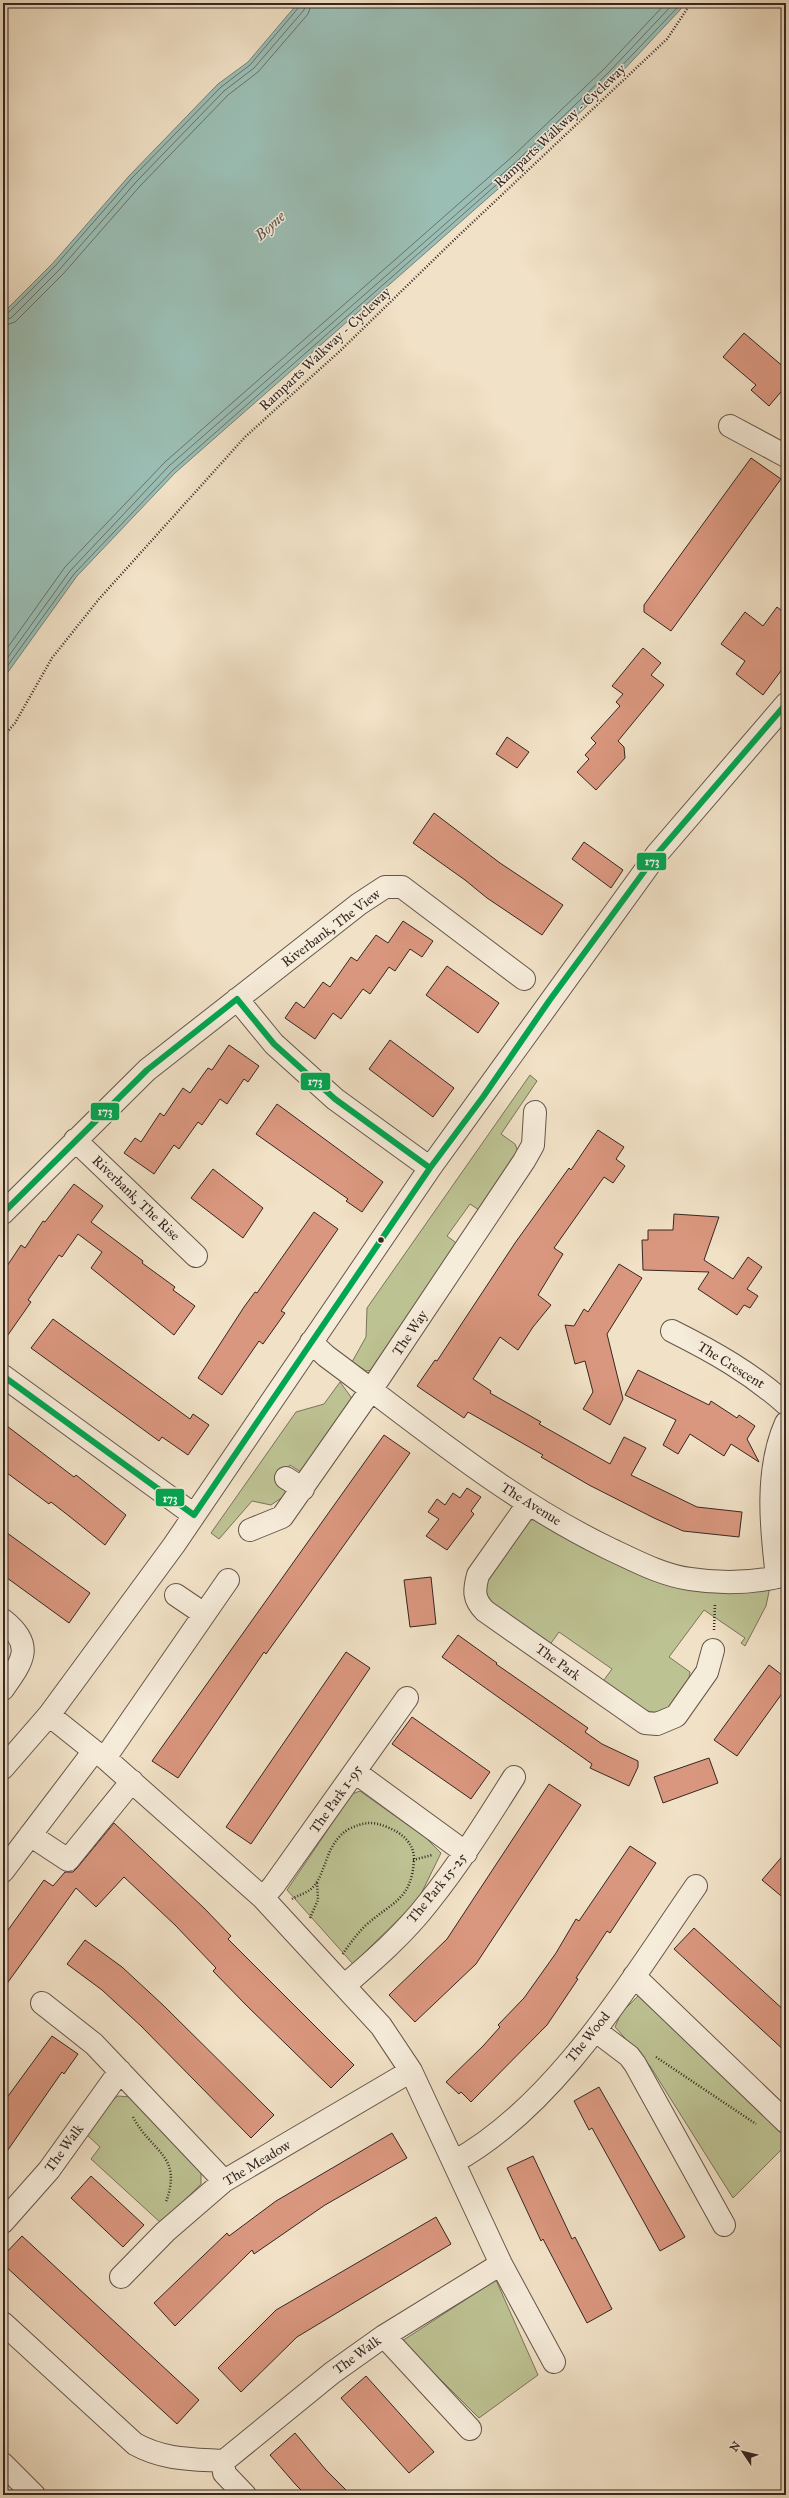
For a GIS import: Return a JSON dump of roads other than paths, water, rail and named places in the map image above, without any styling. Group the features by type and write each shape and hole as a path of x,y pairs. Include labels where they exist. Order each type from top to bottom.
{"street":[{"path":"730,426 786,456"},
{"path":"3,1768 49,1715 138,1595 430,1168 657,854 786,704"},
{"name":"Riverbank, The View","path":"3,1213 147,1070 359,904 385,887 402,887 524,979"},
{"path":"237,999 274,1044 335,1098 430,1168"},
{"name":"The Way","path":"250,1530 282,1518 294,1484 371,1390 524,1161 533,1145 535,1112"},
{"name":"Riverbank, The Rise","path":"75,1140 196,1256"},
{"name":"The Crescent","path":"672,1331 735,1364 758,1379 786,1404"},
{"name":"The Avenue","path":"311,1342 371,1390 480,1472 528,1504 599,1543 652,1568 689,1579 734,1583 782,1576"},
{"path":"3,1376 194,1515"},
{"path":"782,1576 772,1503 775,1465 786,1423"},
{"name":"The Park","path":"528,1504 478,1575 474,1588 475,1599 486,1611 645,1723 657,1724 676,1716 707,1672 713,1650"},
{"path":"3,1871 30,1835 99,1755 228,1580"},
{"path":"176,1595 204,1614"},
{"path":"3,1620 22,1640 25,1650 20,1664 3,1689"},
{"name":"The Park 1-95","path":"269,1904 355,1772 407,1698"},
{"path":"49,1715 132,1781 269,1904 381,2026 411,2071 500,2264 554,2362"},
{"path":"355,1772 466,1853"},
{"name":"The Park 15-25","path":"344,1986 386,1949 422,1910 466,1853 514,1777"},
{"path":"30,1835 68,1860 132,1781"},
{"name":"The Wood","path":"454,2162 476,2150 507,2126 596,2031 696,1886"},
{"path":"634,1976 786,2122"},
{"path":"42,2003 89,2039 224,2181"},
{"path":"596,2031 629,2056 635,2064 724,2225"},
{"name":"The Walk","path":"3,2222 49,2170 120,2071"},
{"name":"The Meadow","path":"121,2277 165,2232 224,2181 411,2071"},
{"name":"The Walk","path":"224,2461 332,2373 384,2336 500,2264"},
{"path":"3,2323 135,2444 152,2453 170,2457 224,2461 224,2473 245,2495"},
{"path":"384,2336 470,2429"},
{"path":"3,2464 34,2495"}],"water":[{"name":"Boyne","path":"298,3 683,3 680,10 616,78 523,167 175,473 77,576 3,679 3,313 53,263 129,176 218,84 248,62"}]}
